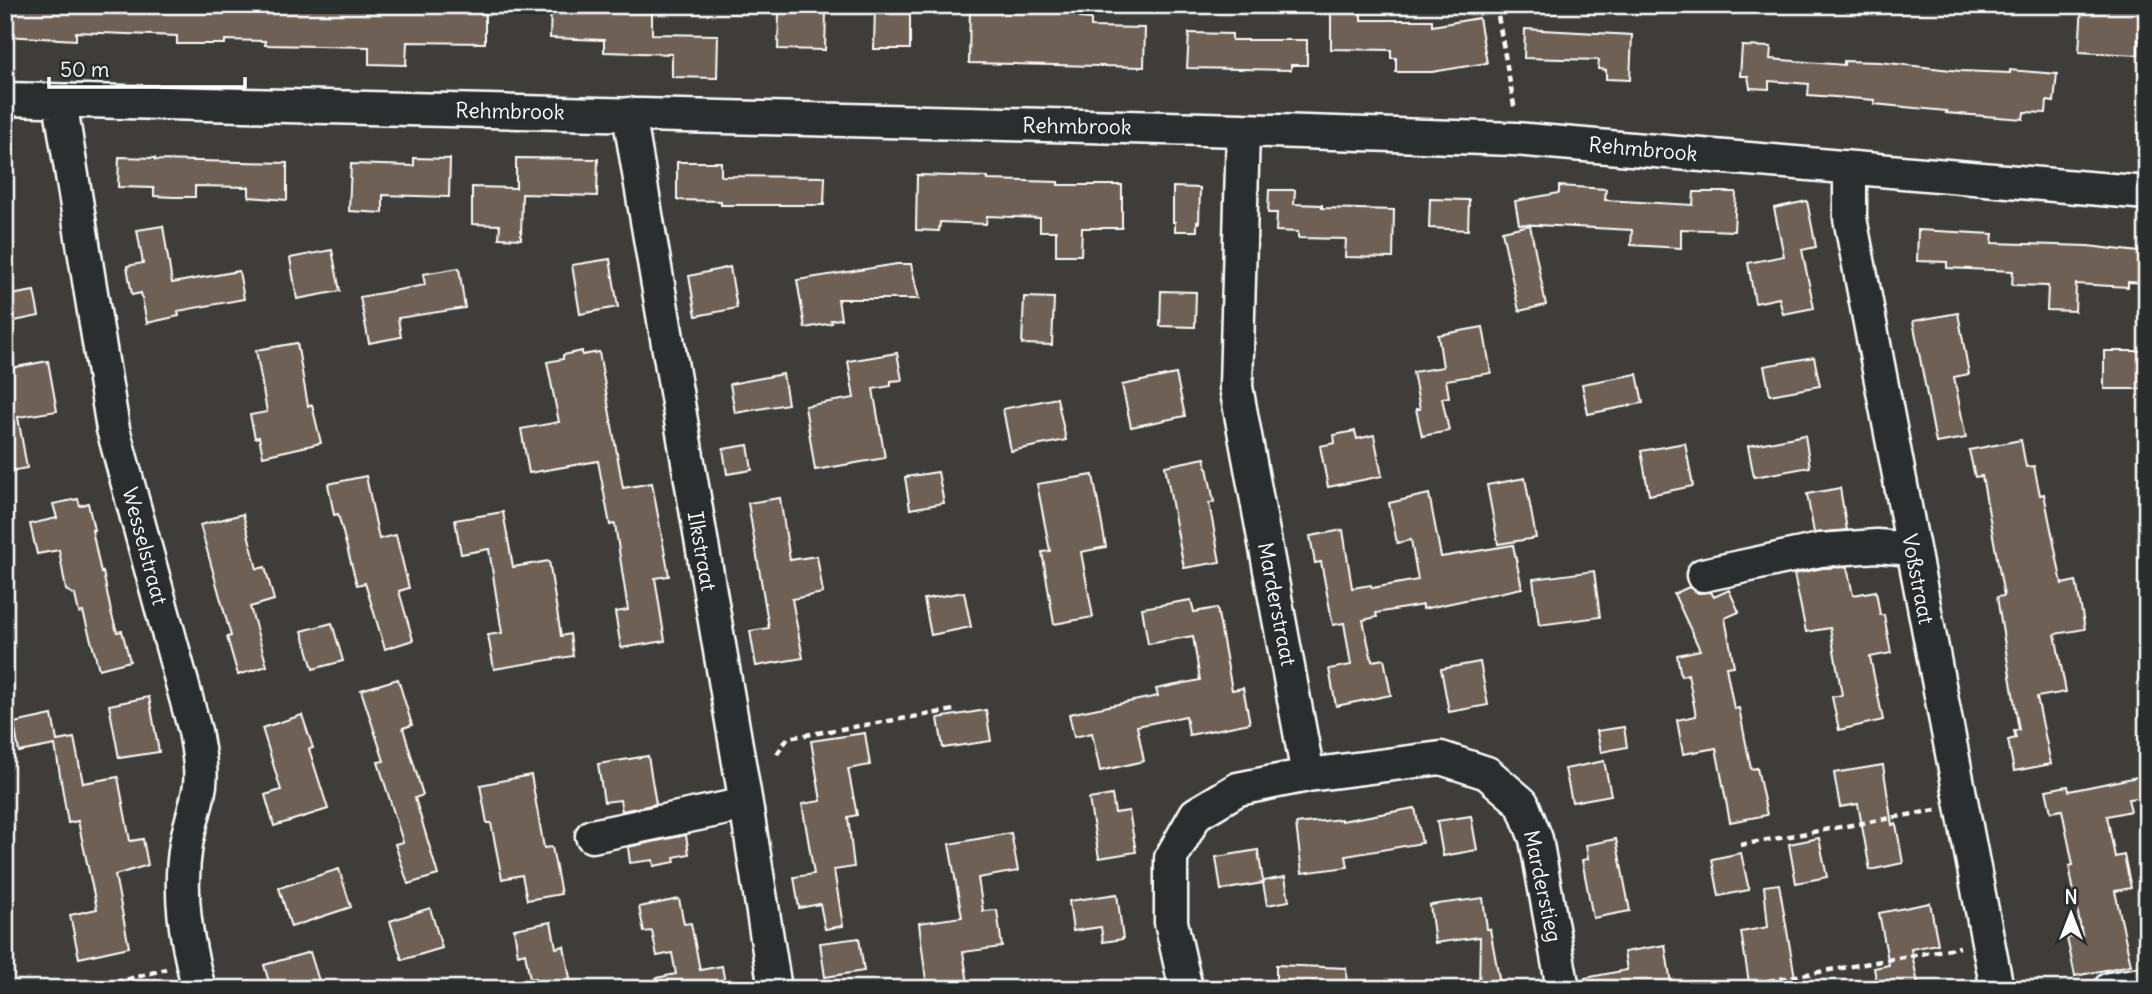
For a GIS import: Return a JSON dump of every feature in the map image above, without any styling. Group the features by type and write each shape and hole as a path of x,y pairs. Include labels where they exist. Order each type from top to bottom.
{"street":[{"name":"Rehmbrook","path":"5,99 1515,139 2147,193"},
{"name":"Wesselstraat","path":"60,102 113,429 199,754 200,785 186,844 182,884 185,932 196,975"},
{"name":"Ilkstraat","path":"629,114 775,989"},
{"name":"Marderstraat","path":"1244,130 1236,387 1308,775"},
{"name":"Voßstraat","path":"1850,168 1850,218 1997,989"},
{"path":"1703,575 1831,549 1877,546 1912,549"},
{"name":"Marderstieg","path":"1308,775 1441,758 1487,773 1522,803 1536,839 1563,989"},
{"path":"1186,989 1171,922 1171,858 1196,814 1238,789 1308,775"},
{"path":"592,836 746,804"},
{"path":"2110,989 2147,983"}],"path":[{"path":"1496,5 1516,113 1515,139"},
{"path":"777,754 788,738 954,710"},
{"path":"1740,845 1961,805"},
{"path":"1768,981 1966,945 1988,944"},
{"path":"92,989 196,975"}],"building":[{"path":"5,5 134,5 134,8 177,10 177,5 333,5 434,10 434,5 485,5 485,43 407,42 406,65 369,64 369,47 265,45 265,41 225,40 225,44 177,44 177,36 76,32 76,40 5,36"},
{"path":"551,5 652,5 652,34 718,35 717,78 672,77 672,54 604,52 604,40 550,38"},
{"path":"875,5 910,5 910,49 874,49"},
{"path":"970,5 1080,5 1080,18 1091,19 1091,27 1145,28 1144,67 969,63"},
{"path":"1331,5 1357,5 1361,20 1432,20 1432,26 1479,18 1487,63 1432,72 1396,72 1396,58 1391,58 1391,50 1331,49"},
{"path":"2082,5 2142,5 2141,20 2147,20 2147,41 2138,40 2138,55 2079,52"},
{"path":"779,12 826,13 825,50 778,49"},
{"path":"1525,29 1632,35 1630,80 1606,79 1606,70 1598,69 1599,60 1524,58"},
{"path":"1189,33 1232,34 1232,40 1307,40 1307,65 1291,65 1291,70 1187,68"},
{"path":"1742,46 1771,47 1770,59 1844,65 1844,61 1879,62 1960,71 2010,73 2010,70 2057,74 2054,102 2047,101 2046,113 2024,112 2023,119 1946,113 1947,111 1874,104 1875,100 1808,95 1809,84 1769,81 1769,89 1750,88 1748,76 1740,76"},
{"path":"119,157 287,163 287,200 249,197 249,187 195,186 195,197 174,197 154,196 154,188 118,187"},
{"path":"414,158 450,159 449,197 383,195 383,213 349,211 351,164 414,166"},
{"path":"516,158 598,159 597,196 522,194 521,239 499,238 500,225 472,224 472,187 516,188"},
{"path":"677,162 721,162 721,176 825,177 824,205 721,205 721,201 677,200"},
{"path":"917,175 988,177 988,180 1058,182 1058,185 1122,185 1122,228 1082,228 1081,255 1056,255 1056,231 1040,231 1040,218 987,216 986,224 940,222 939,231 916,230"},
{"path":"1559,186 1606,189 1605,200 1693,205 1694,192 1736,192 1734,231 1681,229 1681,248 1631,245 1632,230 1519,224 1515,201 1559,193"},
{"path":"1173,187 1200,188 1197,231 1175,231"},
{"path":"1269,190 1295,190 1294,204 1322,205 1322,208 1394,210 1393,258 1345,257 1346,239 1298,238 1298,232 1276,231 1277,213 1268,213"},
{"path":"1430,199 1469,200 1468,230 1429,228"},
{"path":"1807,201 1816,247 1802,250 1814,308 1783,314 1779,298 1755,303 1748,263 1784,256 1774,208"},
{"path":"1530,225 1546,305 1519,311 1502,231"},
{"path":"163,226 172,283 239,271 244,299 178,311 179,316 147,323 141,293 132,295 127,266 143,263 137,230"},
{"path":"1918,230 1993,234 1992,243 2088,246 2147,253 2147,283 2128,282 2128,287 2076,284 2075,311 2047,310 2048,286 2012,285 2013,271 1947,268 1947,262 1917,261"},
{"path":"332,250 340,291 297,299 290,258"},
{"path":"610,259 618,307 580,314 572,265"},
{"path":"911,264 919,299 838,299 841,319 805,328 797,280"},
{"path":"730,267 737,308 696,316 689,276"},
{"path":"459,268 465,308 398,318 401,337 369,343 360,297 425,285 423,274"},
{"path":"34,291 39,316 5,323 5,296"},
{"path":"1161,291 1196,292 1195,327 1160,326"},
{"path":"1024,297 1054,298 1052,345 1022,344"},
{"path":"1958,313 1969,374 1954,377 1966,438 1936,443 1913,321"},
{"path":"1483,327 1491,373 1446,380 1449,397 1442,398 1449,431 1422,436 1416,409 1420,409 1413,372 1443,367 1438,335"},
{"path":"297,343 308,406 312,405 321,443 263,456 259,437 255,438 250,415 267,412 256,350"},
{"path":"582,351 582,355 599,352 623,488 652,483 669,576 655,578 665,641 621,648 615,612 628,610 615,524 610,525 598,461 529,473 521,429 559,422 547,362"},
{"path":"2104,351 2143,351 2142,389 2104,389"},
{"path":"897,353 902,380 891,381 891,386 873,389 885,458 815,470 805,406 854,398 848,361"},
{"path":"1814,357 1820,386 1770,395 1764,366"},
{"path":"48,361 57,411 18,417 27,468 5,472 5,369"},
{"path":"783,374 788,404 735,413 730,384"},
{"path":"1176,374 1185,416 1131,427 1122,385"},
{"path":"1637,374 1643,403 1588,414 1582,384"},
{"path":"1057,398 1066,440 1011,451 1003,409"},
{"path":"1355,431 1357,439 1374,435 1382,476 1328,487 1320,446 1335,443 1334,435"},
{"path":"1805,435 1810,467 1754,477 1748,446"},
{"path":"2021,440 2026,467 2034,466 2040,495 2044,494 2062,584 2076,581 2085,629 2055,634 2066,692 2037,697 2051,764 2014,771 2008,740 2016,738 2014,731 2019,730 1997,597 2004,596 1982,476 1975,477 1969,450"},
{"path":"1685,443 1693,486 1649,495 1641,451"},
{"path":"748,445 752,470 727,474 723,449"},
{"path":"1205,458 1214,502 1209,503 1220,562 1184,568 1165,466"},
{"path":"938,472 944,503 910,509 905,477"},
{"path":"1093,475 1106,547 1081,552 1093,617 1054,624 1042,552 1050,551 1037,484"},
{"path":"366,476 379,539 396,535 409,588 399,591 413,640 385,649 365,583 357,585 338,514 334,515 328,484"},
{"path":"1525,478 1536,538 1498,544 1487,485"},
{"path":"1840,488 1847,530 1814,533 1807,494"},
{"path":"1429,494 1441,557 1513,545 1522,588 1423,609 1423,605 1376,613 1377,617 1363,620 1372,661 1384,659 1391,695 1336,706 1329,669 1351,665 1344,623 1333,625 1321,562 1315,563 1310,536 1343,530 1352,588 1371,585 1372,588 1418,580 1411,540 1397,543 1389,503"},
{"path":"780,498 790,560 817,556 823,593 792,599 803,658 756,666 750,631 769,628 748,503"},
{"path":"78,499 80,506 88,503 111,612 117,632 122,631 130,661 99,669 83,612 79,613 75,595 66,590 59,550 37,554 30,524 57,518 53,504"},
{"path":"503,512 513,567 549,561 561,636 570,634 573,656 494,669 488,635 502,633 489,549 461,554 455,520"},
{"path":"243,514 257,569 265,567 274,600 250,607 267,666 238,675 227,637 231,636 200,525"},
{"path":"1847,567 1853,595 1876,591 1880,615 1884,615 1891,653 1870,657 1883,720 1839,730 1832,697 1842,695 1830,628 1806,632 1794,574 1823,568"},
{"path":"1594,571 1600,617 1539,625 1533,579"},
{"path":"1689,587 1698,593 1711,592 1714,597 1729,590 1739,612 1725,618 1734,666 1726,667 1734,709 1739,708 1751,769 1757,768 1767,815 1730,822 1716,748 1683,754 1677,720 1696,716 1688,674 1681,676 1677,655 1700,650 1674,594"},
{"path":"964,592 971,627 931,635 924,599"},
{"path":"1191,600 1194,612 1217,608 1232,690 1243,688 1250,723 1189,735 1186,716 1137,726 1144,761 1100,771 1092,733 1074,737 1069,714 1158,696 1156,689 1200,680 1193,636 1148,644 1142,608"},
{"path":"332,623 343,661 313,669 302,631"},
{"path":"1480,662 1488,705 1449,712 1441,669"},
{"path":"398,679 412,725 403,728 423,795 415,798 438,875 408,884 395,844 403,842 378,762 384,761 361,690"},
{"path":"149,697 159,752 119,758 109,705"},
{"path":"986,710 991,741 943,748 938,718"},
{"path":"52,715 57,741 74,738 83,783 118,777 130,841 143,839 148,865 115,875 129,947 79,958 70,915 97,909 78,821 68,823 55,745 19,752 14,723"},
{"path":"302,715 313,748 309,749 328,809 274,826 265,795 281,790 262,728"},
{"path":"1624,727 1627,747 1601,752 1597,731"},
{"path":"865,733 870,765 848,769 857,815 848,817 854,867 834,870 843,926 825,929 820,904 799,908 794,877 814,874 802,804 821,801 811,741"},
{"path":"648,756 656,804 622,811 620,800 604,802 598,764"},
{"path":"1604,761 1611,795 1572,802 1565,769"},
{"path":"1883,765 1892,825 1896,824 1903,863 1870,870 1858,804 1840,807 1834,773"},
{"path":"531,775 544,848 552,847 561,894 527,900 522,875 502,879 480,785"},
{"path":"2147,775 2147,797 2128,799 2131,811 2107,816 2115,857 2124,855 2131,888 2115,891 2131,965 2075,976 2067,938 2082,935 2069,866 2073,865 2062,810 2051,812 2046,790 2068,786 2069,791"},
{"path":"1112,795 1115,813 1129,811 1136,852 1099,858 1089,799"},
{"path":"1415,808 1422,843 1346,856 1348,867 1302,873 1296,824 1341,821"},
{"path":"1471,816 1477,850 1443,856 1437,821"},
{"path":"1011,833 1018,871 978,878 983,911 997,910 1002,947 963,952 969,989 927,989 919,923 962,917 949,844"},
{"path":"686,835 689,854 674,857 675,862 654,866 653,860 630,863 628,847"},
{"path":"1819,838 1827,877 1796,883 1789,844"},
{"path":"1616,839 1630,911 1593,918 1582,860 1588,859 1586,845"},
{"path":"1258,850 1263,881 1285,877 1289,901 1267,905 1263,883 1221,890 1216,857"},
{"path":"1741,853 1749,890 1719,896 1712,859"},
{"path":"339,869 351,907 291,927 279,888"},
{"path":"1779,884 1797,989 1750,989 1741,932 1768,927 1764,886"},
{"path":"1117,894 1123,939 1103,942 1101,927 1073,931 1069,901"},
{"path":"1483,898 1501,989 1479,989 1480,937 1435,943 1430,905"},
{"path":"679,899 684,924 691,923 700,970 722,966 726,989 657,989 656,978 676,974 672,953 657,956 652,931 644,932 639,907"},
{"path":"1930,903 1938,944 1911,949 1919,989 1878,989 1874,968 1889,965 1879,913"},
{"path":"430,908 442,948 402,960 390,921"},
{"path":"551,922 556,948 564,946 572,989 536,989 535,978 530,979 525,953 518,955 514,929"},
{"path":"859,938 864,971 825,977 820,943"},
{"path":"1665,945 1671,983 1640,989 1586,989 1585,978 1627,970 1624,952"},
{"path":"310,952 319,981 292,989 271,989 264,965"},
{"path":"1276,965 1346,968 1347,989 1276,989"}]}
